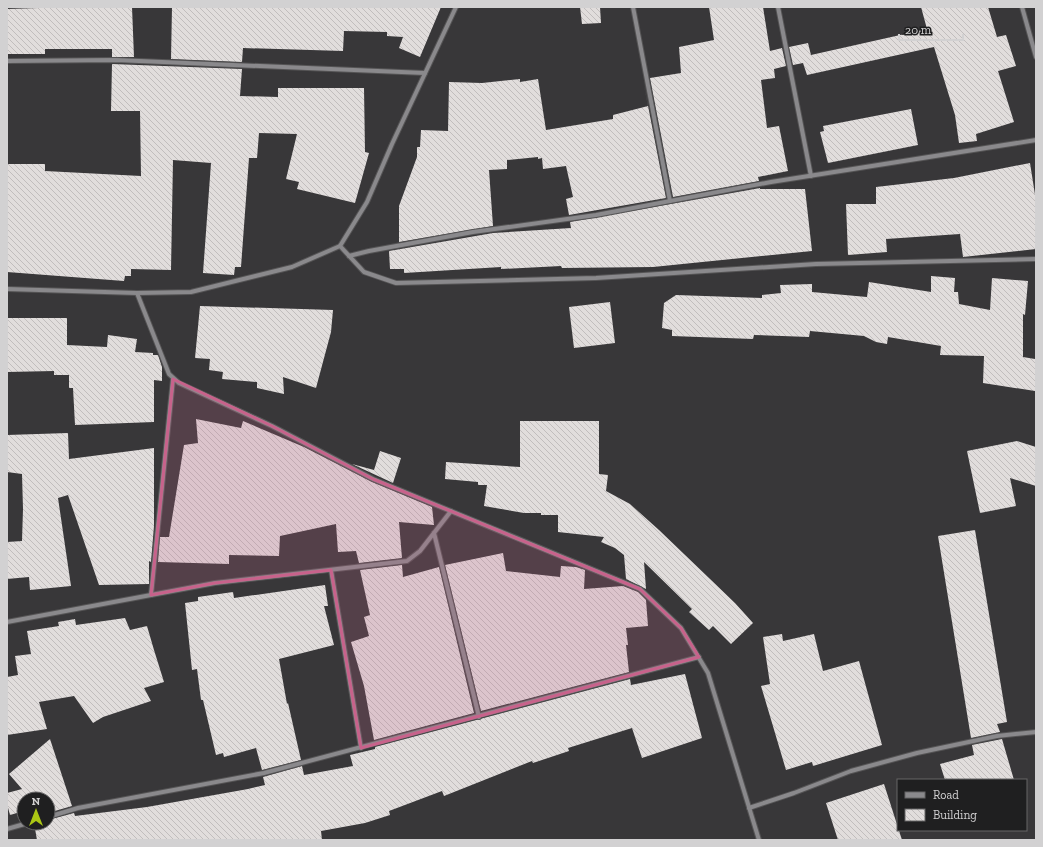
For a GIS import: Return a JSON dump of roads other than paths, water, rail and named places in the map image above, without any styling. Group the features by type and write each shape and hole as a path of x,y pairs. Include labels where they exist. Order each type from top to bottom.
{"street":[{"path":"7,290 138,293 191,292 292,267 340,246 367,202 456,7"},
{"path":"633,7 670,201"},
{"path":"778,7 811,176"},
{"path":"1022,7 1036,56"},
{"path":"7,61 116,60 425,73"},
{"path":"350,256 369,251 466,233 596,215 811,176 1036,140"},
{"path":"340,246 364,272 396,283 596,278 816,264 1036,259"},
{"path":"138,293 169,374 173,379 272,426 373,479 640,589 681,628 708,673 758,840"},
{"path":"151,595 173,379"},
{"path":"7,622 215,583 407,561 420,551 451,511"},
{"path":"434,533 479,717"},
{"path":"332,570 361,748"},
{"path":"56,815 78,808 264,773 479,717 699,657"},
{"path":"749,808 794,793 851,771 910,755 997,736 1036,732"}]}
